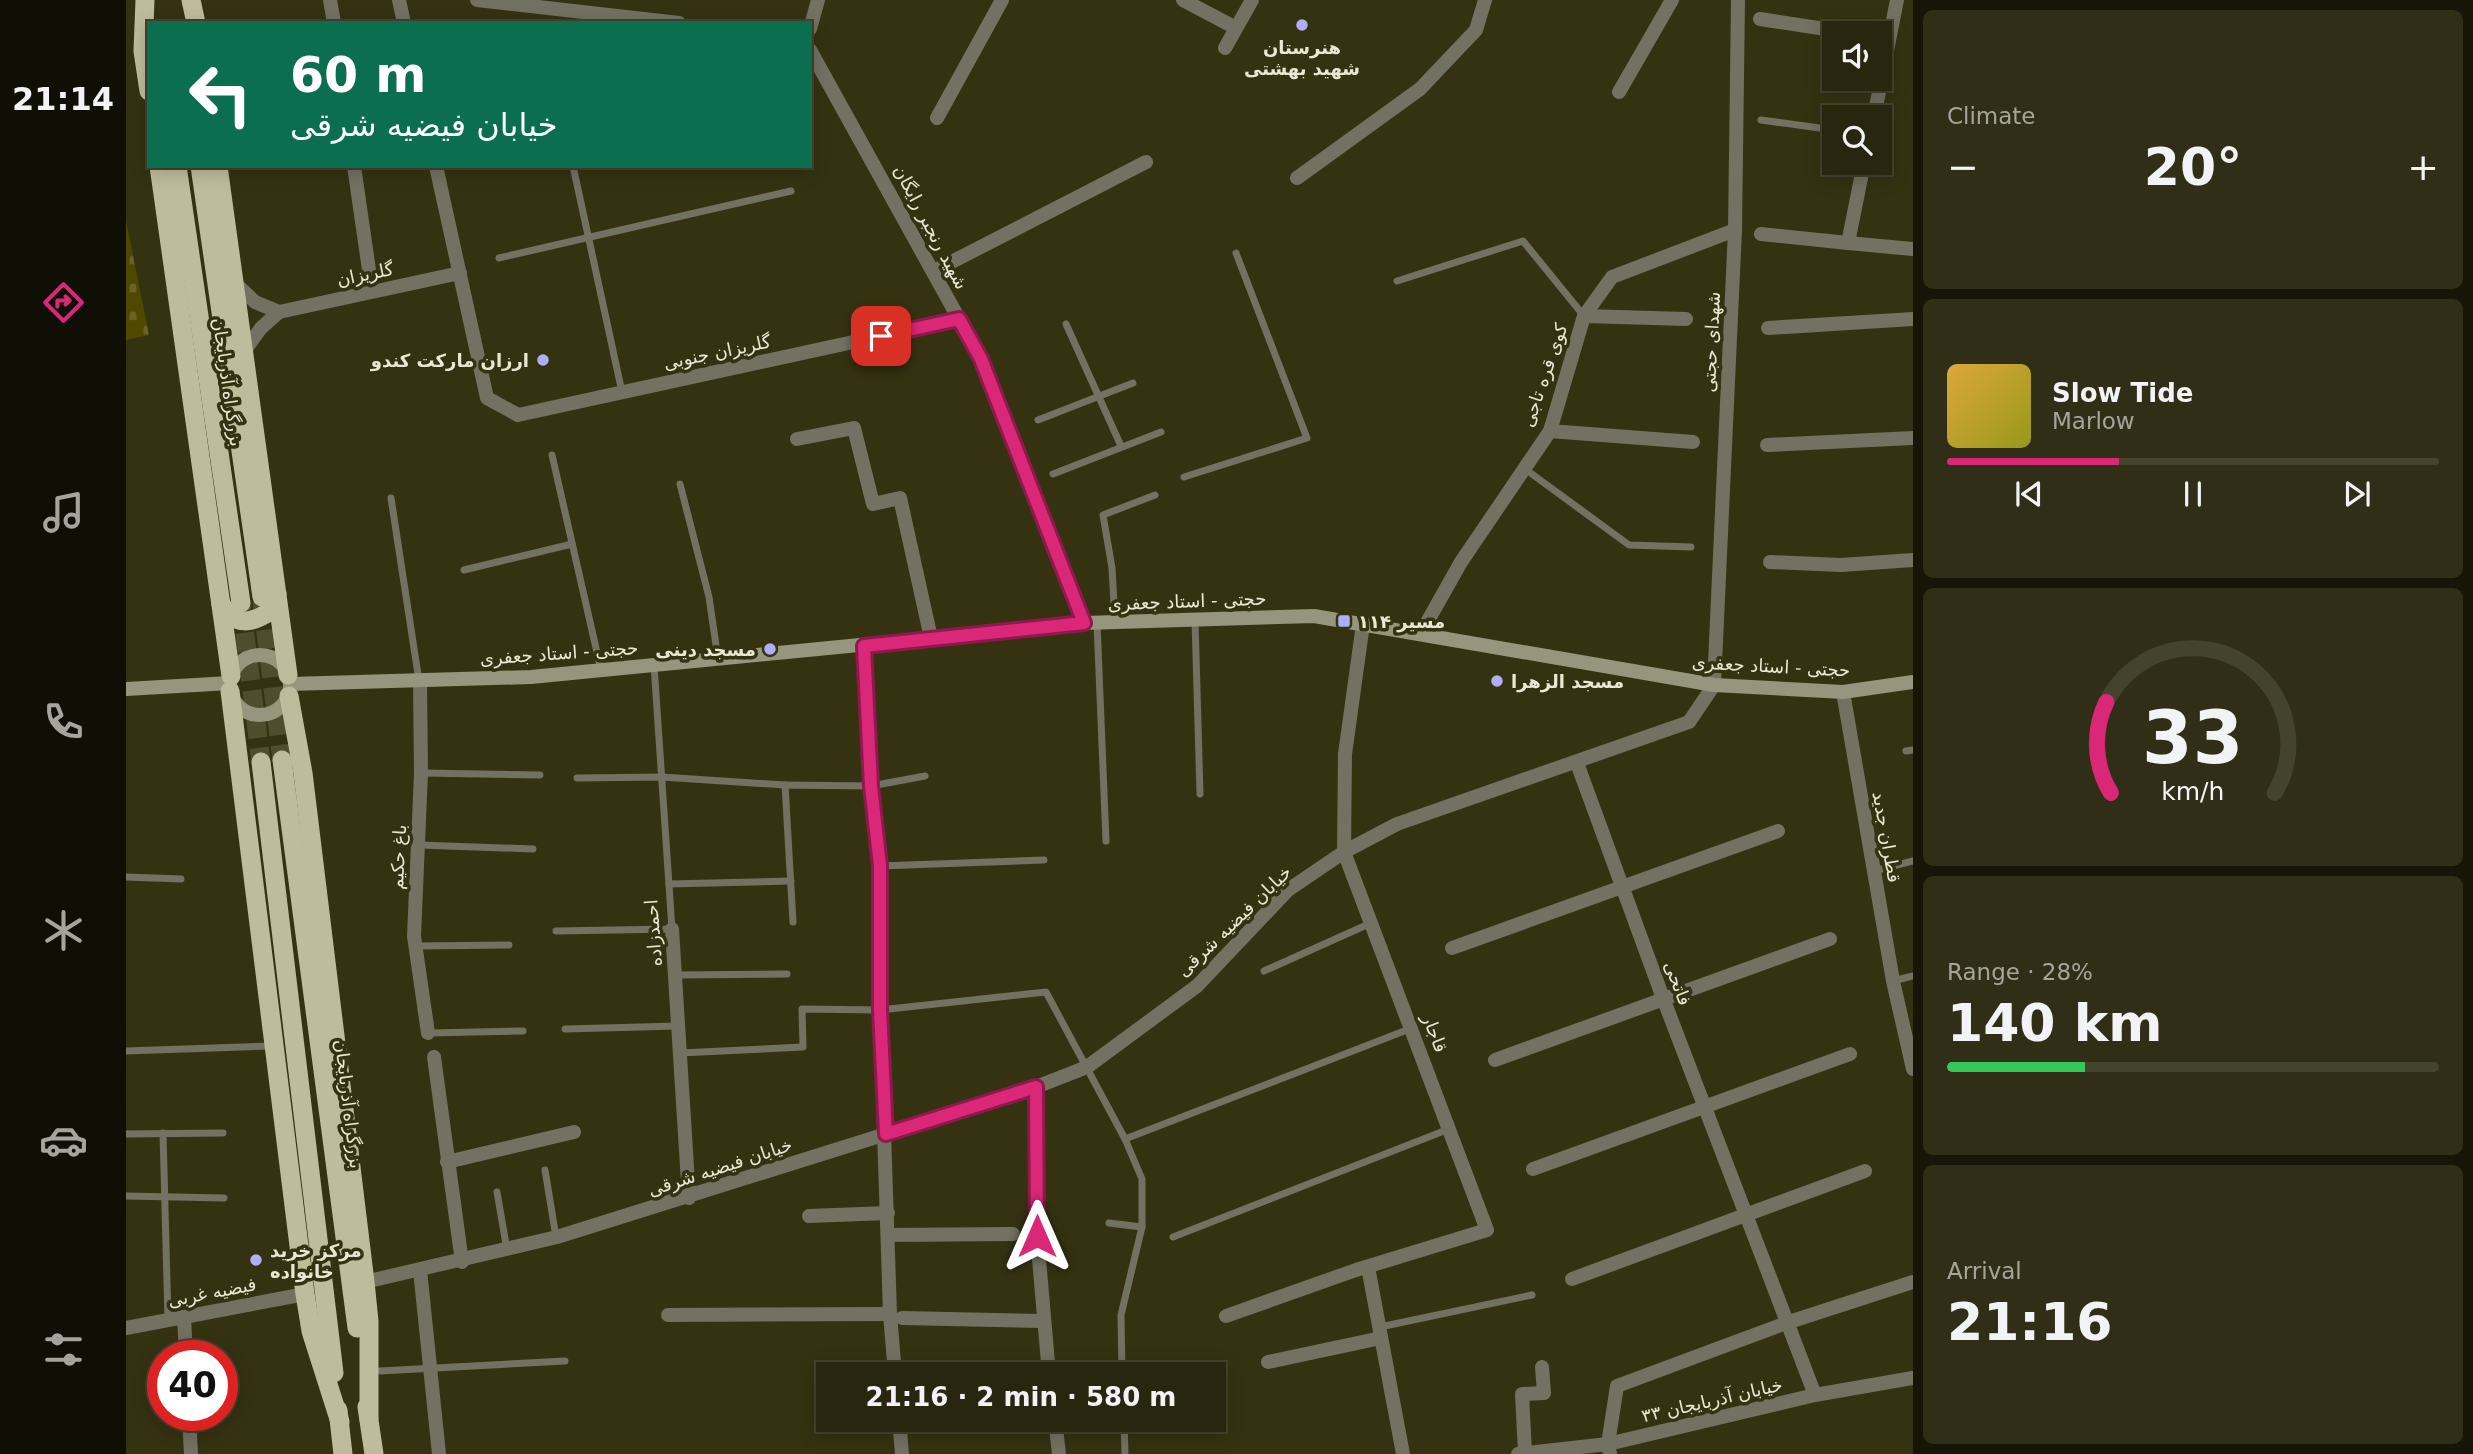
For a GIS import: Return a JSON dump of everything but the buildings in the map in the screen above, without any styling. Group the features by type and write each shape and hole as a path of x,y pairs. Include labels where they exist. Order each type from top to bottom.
{"highway":[{"path":"145,0 143,51 147,78"},
{"path":"153,0 156,21"},
{"path":"184,0 185,21"},
{"path":"191,0 196,21"},
{"path":"159,168 231,604 230,684 240,779 305,1294 311,1331 340,1422"},
{"name":"بزرگراه آذربایجان","path":"177,168 231,604"},
{"name":"بزرگراه آذربایجان","path":"200,168 270,595"},
{"path":"218,168 245,349 272,610 257,621 238,622 228,616 231,604"},
{"path":"270,595 289,685 303,773 365,1282 369,1321 369,1419"},
{"path":"240,779 249,762 263,754 280,752 294,760 303,773"},
{"name":"بزرگراه آذربایجان","path":"282,760 374,1454"},
{"path":"261,762 343,1454"}],"main road":[{"name":"حجتی - استاد جعفری","path":"289,685 531,677 1090,623 1314,616 1714,685 1843,692 1913,682"},
{"path":"259,655 277,660 289,685 270,714 257,715 245,711 235,703 230,684 242,661 259,655"},
{"path":"126,689 230,684"}],"street":[{"path":"330,0 334,21"},
{"path":"399,0 404,21"},
{"path":"478,0 662,21"},
{"path":"812,22 818,0"},
{"path":"937,118 1002,0"},
{"path":"1183,0 1236,29"},
{"path":"1225,48 1252,0"},
{"path":"1297,178 1420,89 1476,30 1485,0"},
{"path":"1619,92 1672,0"},
{"name":"شهدای حجتی","path":"1714,685 1735,230 1738,0"},
{"path":"1890,21 1897,0"},
{"path":"1760,19 1822,29"},
{"name":"شهید رنجبر رایگان","path":"812,54 981,359 1090,623"},
{"path":"934,271 1146,162"},
{"path":"354,168 369,270"},
{"path":"436,168 460,273"},
{"path":"1848,243 1862,175"},
{"name":"کوی قره تاجی","path":"1421,633 1461,562 1550,431 1584,316 1612,277 1735,230"},
{"path":"1761,234 1913,249"},
{"name":"گلریزان","path":"279,312 460,273"},
{"name":"گلریزان جنوبی","path":"460,273 487,398 518,415 959,319"},
{"path":"235,283 255,302 279,312 261,328 245,349"},
{"path":"1584,316 1686,319"},
{"path":"1768,328 1913,319"},
{"path":"797,439 854,428 873,503 900,498 932,638"},
{"path":"1550,431 1693,442"},
{"path":"1766,445 1913,438"},
{"path":"1770,562 1841,565 1913,559"},
{"path":"1344,852 1345,754 1363,624"},
{"path":"864,646 871,786 880,866 880,1010 888,1234 896,1316 895,1362"},
{"name":"باغ حکیم","path":"419,681 421,773 415,946 428,1033"},
{"name":"خیابان فیضیه شرقی","path":"365,1282 462,1262 689,1198 1036,1087 1087,1067 1197,986 1288,890 1344,852 1397,824 1689,722 1714,685"},
{"name":"قطران جدید","path":"1843,692 1893,981 1913,1069"},
{"name":"فاتحی","path":"1577,762 1663,998 1815,1395"},
{"path":"1452,948 1779,831"},
{"name":"قاجار","path":"1344,852 1487,1230 1368,1267"},
{"name":"احمدزاده","path":"672,929 689,1198"},
{"path":"1495,1060 1830,939"},
{"path":"1533,1168 1850,1054"},
{"path":"434,1057 462,1262"},
{"path":"1036,1087 1037,1236 1048,1362"},
{"path":"447,1162 574,1132"},
{"path":"1572,1279 1865,1171"},
{"path":"809,1216 888,1213"},
{"path":"888,1234 1013,1234"},
{"path":"1226,1316 1368,1267 1403,1454"},
{"path":"420,1270 439,1454"},
{"path":"1609,1449 1617,1386 1789,1322 1913,1282"},
{"name":"فیضیه غربی","path":"126,1328 305,1294"},
{"path":"668,1315 896,1316 1043,1321"},
{"path":"184,1317 185,1340"},
{"path":"1268,1362 1381,1333"},
{"path":"1525,1453 1522,1394 1545,1393 1542,1367"},
{"name":"خیابان آذربایجان ۳۳","path":"1518,1454 1609,1449 1815,1395 1913,1378"},
{"path":"190,1431 191,1454"},
{"path":"900,1432 901,1454"},
{"path":"1056,1432 1059,1454"}],"lane":[{"path":"1761,120 1822,128"},
{"path":"573,168 622,392"},
{"path":"499,258 791,191"},
{"path":"1397,281 1523,241 1584,316"},
{"path":"1184,477 1307,438 1236,253"},
{"path":"1066,324 1121,446"},
{"path":"1038,420 1133,383"},
{"path":"1053,474 1160,432"},
{"path":"552,455 601,670"},
{"path":"1524,469 1629,545 1690,547"},
{"path":"680,484 709,597 718,659"},
{"path":"1115,622 1112,568 1104,515 1155,495"},
{"path":"391,498 419,681"},
{"path":"464,570 572,544"},
{"path":"1195,620 1200,794"},
{"path":"1090,623 1106,841"},
{"name":"احمدزاده","path":"654,665 672,929"},
{"path":"421,773 540,775"},
{"path":"577,778 662,777 785,785 871,786 925,776"},
{"path":"785,785 793,922"},
{"path":"418,845 533,849"},
{"path":"880,866 1044,860"},
{"path":"1873,871 1913,861"},
{"path":"126,877 181,879"},
{"path":"668,884 790,881"},
{"path":"1264,971 1371,923"},
{"path":"556,931 672,929"},
{"path":"415,946 509,945"},
{"path":"675,975 787,974"},
{"path":"1893,981 1913,976"},
{"path":"680,1053 803,1047 802,1009 880,1010 1046,992 1125,1139 1142,1179 1142,1227 1121,1315 1122,1362"},
{"path":"565,1029 678,1026"},
{"path":"1125,1139 1412,1028"},
{"path":"428,1033 523,1031"},
{"path":"126,1051 275,1046"},
{"path":"1173,1237 1451,1129"},
{"path":"163,1133 168,1320"},
{"path":"126,1134 223,1133"},
{"path":"545,1170 556,1237"},
{"path":"497,1192 507,1250"},
{"path":"126,1196 224,1198"},
{"path":"1110,1223 1142,1227"},
{"path":"1381,1333 1532,1295"},
{"path":"380,1371 431,1366 565,1361"},
{"path":"1124,1432 1125,1454"}],"green space":[{"path":"126,221 149,335 126,340"}],"tunnel":[{"path":"262,601 282,760"},
{"path":"241,604 261,762"}],"place":[{"name":"هنرستان شهید بهشتی","path":"1302,25"},
{"name":"ارزان مارکت کندو","path":"543,360"},
{"name":"مسیر ۱۱۴","path":"1344,621"},
{"name":"مسجد دینی","path":"770,649"},
{"name":"مسجد الزهرا","path":"1497,681"},
{"name":"مرکز خرید خانواده","path":"256,1260"}],"route":[{"path":"881,336 959,319 981,359 1084,623 864,646 871,786 880,866 880,1010 886,1134 1036,1087 1037,1236"}]}
